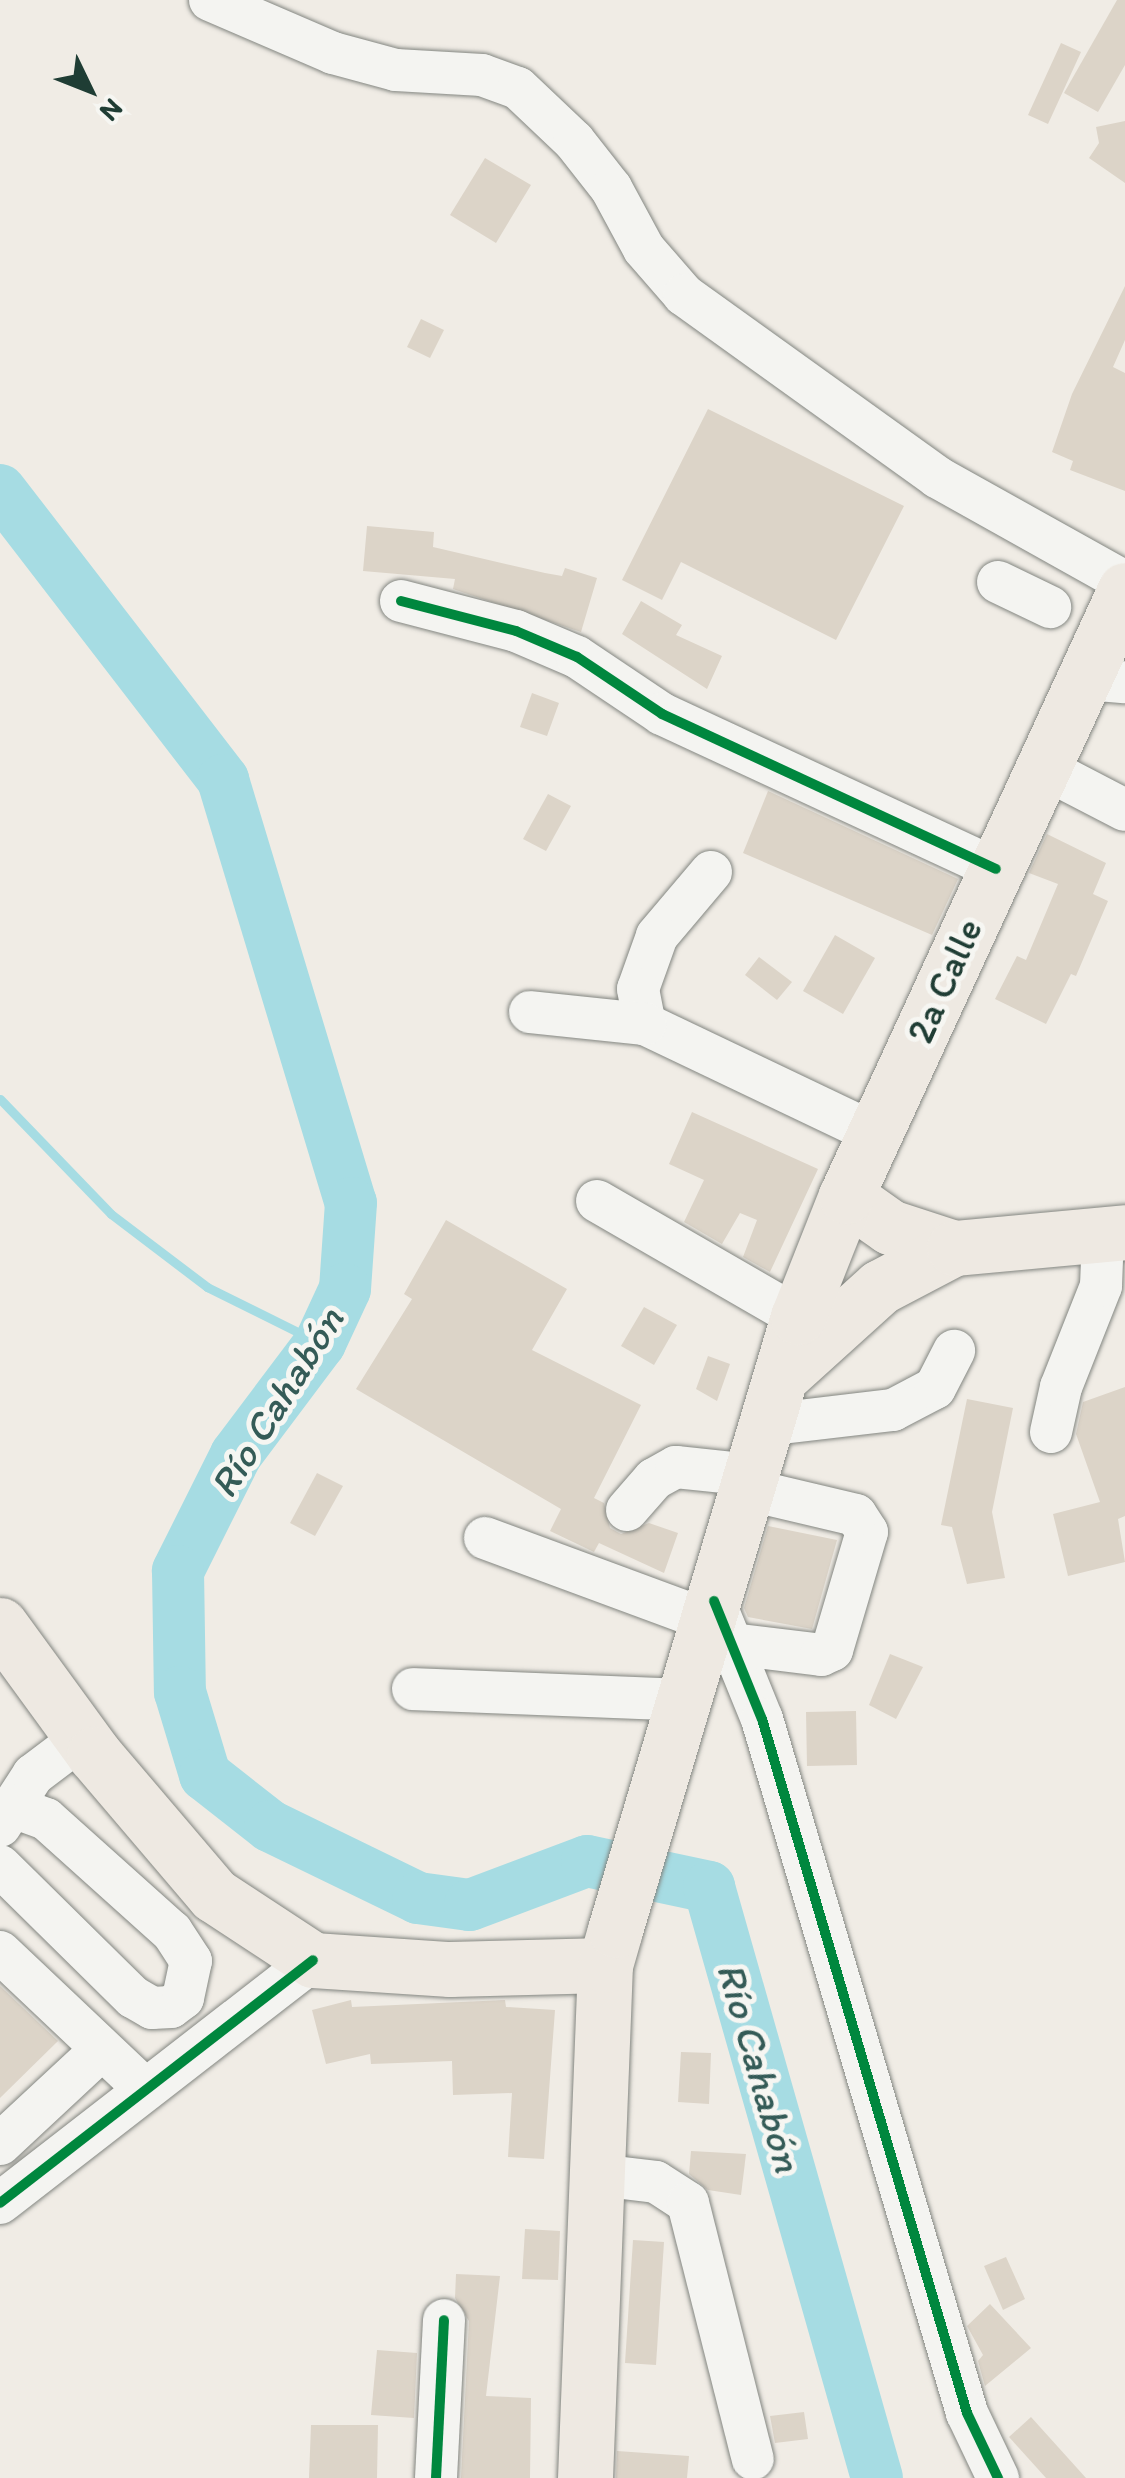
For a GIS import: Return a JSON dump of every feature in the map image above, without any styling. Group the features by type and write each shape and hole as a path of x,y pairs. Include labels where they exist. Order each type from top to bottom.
{"main road":[{"name":"2a Calle","path":"585,2478 610,1947 682,1700 718,1621 760,1442 798,1317 846,1196 1042,767 1107,670 1125,586"},
{"path":"846,1196 890,1227 954,1248"},
{"path":"760,1442 880,1286 954,1248 1114,1233"},
{"path":"0,1626 82,1738 214,1895 313,1960 450,1969 610,1947"}],"street":[{"path":"210,0 333,53 396,70 482,75 518,88 586,156 644,249 684,295 937,477 1125,586"},
{"path":"998,582 1050,607"},
{"path":"401,601 516,631 577,657 662,714 996,869"},
{"path":"1042,767 1125,810"},
{"path":"645,1024 638,988 658,936 711,872"},
{"path":"530,1012 645,1024 876,1134"},
{"path":"596,1201 798,1317"},
{"path":"1052,1432 1060,1387 1101,1286 1114,1233"},
{"path":"627,1510 654,1479 676,1466 893,1410 936,1388 954,1351"},
{"path":"485,1538 718,1621 832,1650 867,1532 856,1515 760,1442"},
{"path":"718,1621 762,1719 967,2413 998,2478"},
{"path":"414,1689 682,1700"},
{"path":"0,1866 132,1997 152,2008 172,2007 184,1998 191,1961 172,1932 46,1819 8,1817 33,1776 82,1738"},
{"path":"0,1952 145,2090"},
{"path":"0,2203 313,1960"},
{"path":"0,2144 100,2051"},
{"path":"598,2175 656,2182 688,2202 753,2459"},
{"path":"436,2478 444,2320"}],"building":[{"path":"1117,0 1125,0 1125,65 1098,112 1064,93"},
{"path":"1061,43 1081,52 1048,124 1028,115"},
{"path":"1125,121 1125,183 1089,158 1099,143 1096,127"},
{"path":"485,158 531,185 496,243 450,215"},
{"path":"1125,286 1125,340 1113,367 1125,373 1125,491 1070,470 1073,461 1052,452 1072,394"},
{"path":"421,319 444,330 430,358 407,347"},
{"path":"708,409 904,506 836,640 681,562 662,600 622,580"},
{"path":"367,526 434,532 433,547 545,573 562,576 565,568 597,578 581,632 453,589 455,579 363,571"},
{"path":"641,601 682,625 676,635 722,656 707,689 622,634"},
{"path":"532,693 559,703 547,736 520,727"},
{"path":"768,791 958,879 932,935 743,853"},
{"path":"548,794 571,806 546,851 523,839"},
{"path":"1047,834 1106,863 1093,894 1108,901 1076,976 1071,974 1046,1024 995,999 1017,956 1026,960 1058,884 1029,873"},
{"path":"835,935 875,958 843,1014 803,991"},
{"path":"759,957 792,982 777,1000 745,975"},
{"path":"692,1112 818,1169 770,1272 743,1257 757,1220 740,1213 722,1244 684,1222 704,1180 669,1164"},
{"path":"446,1220 567,1289 532,1350 641,1405 594,1498 604,1503 610,1528 621,1534 649,1523 678,1533 664,1573 599,1543 594,1552 550,1531 561,1509 356,1389 412,1299 404,1294"},
{"path":"644,1307 677,1325 654,1365 621,1346"},
{"path":"708,1356 730,1364 717,1401 696,1389"},
{"path":"1125,1387 1125,1516 1118,1519 1125,1562 1068,1576 1053,1514 1100,1502 1076,1434 1083,1402"},
{"path":"967,1399 1013,1408 992,1512 1005,1578 967,1584 952,1527 941,1525"},
{"path":"317,1473 343,1486 315,1536 290,1523"},
{"path":"768,1526 837,1540 812,1629 748,1617 744,1608"},
{"path":"890,1654 923,1667 896,1719 869,1705"},
{"path":"856,1711 857,1765 807,1766 806,1712"},
{"path":"0,1986 58,2041 0,2098"},
{"path":"351,2000 352,2007 505,2000 506,2007 555,2010 544,2159 508,2157 512,2093 453,2095 452,2061 371,2064 370,2054 326,2064 312,2010"},
{"path":"681,2052 711,2053 709,2104 678,2102"},
{"path":"691,2151 746,2154 741,2195 708,2190 689,2174"},
{"path":"525,2229 560,2231 558,2280 522,2279"},
{"path":"633,2240 664,2242 656,2365 625,2363"},
{"path":"1006,2257 1025,2299 1003,2310 984,2266"},
{"path":"456,2274 500,2276 486,2396 531,2398 530,2478 461,2478 469,2321 455,2298"},
{"path":"990,2304 1031,2348 985,2386 978,2361 983,2355 967,2326"},
{"path":"377,2350 417,2353 414,2418 371,2415"},
{"path":"804,2412 808,2439 775,2443 770,2416"},
{"path":"1031,2417 1086,2478 1046,2478 1009,2437"},
{"path":"311,2425 378,2425 377,2478 309,2478"},
{"path":"617,2451 689,2456 687,2478 616,2478"}],"waterway":[{"name":"Río Cahabón","path":"0,490 223,780 351,1203 345,1289 320,1343 236,1455 178,1571 180,1692 205,1775 270,1826 418,1898 470,1905 587,1861 709,1887 877,2478"},
{"path":"0,1099 111,1214 207,1287 320,1343"}],"cycle path":[{"path":"401,601 516,631 577,657 662,714 996,869"},
{"path":"714,1601 762,1719 967,2413 998,2478"},
{"path":"0,2203 313,1960"},
{"path":"436,2478 444,2320"}]}
